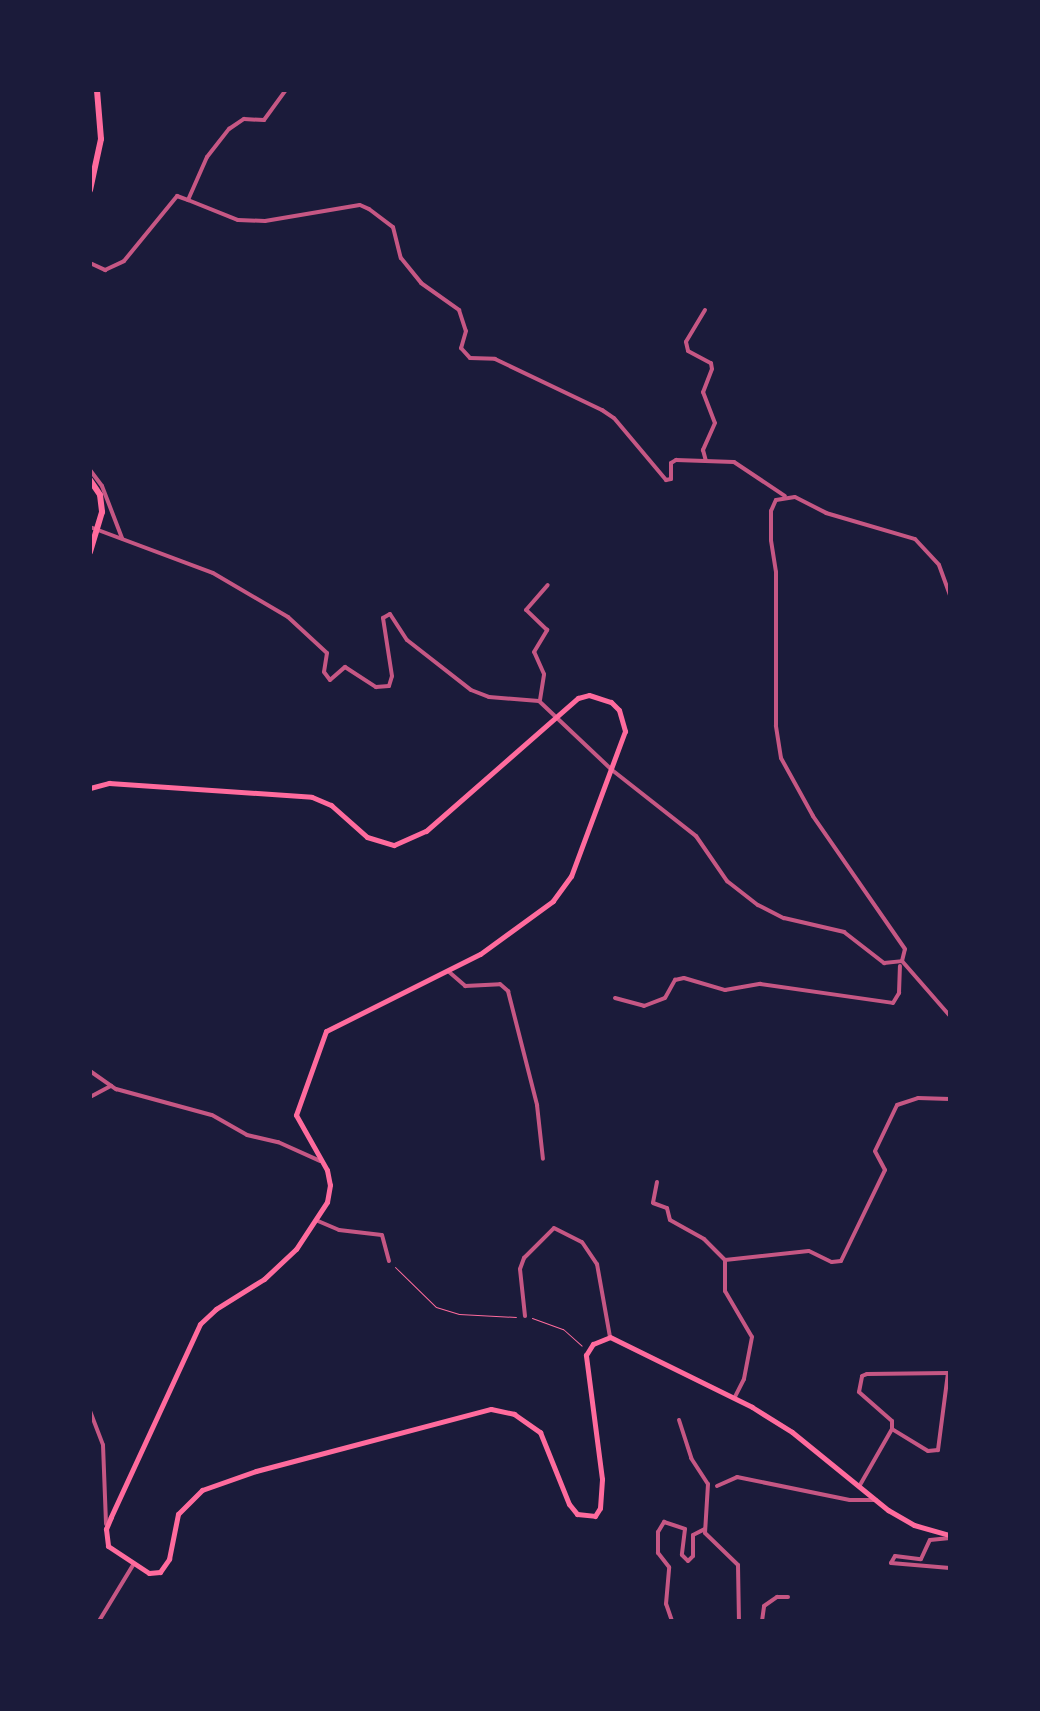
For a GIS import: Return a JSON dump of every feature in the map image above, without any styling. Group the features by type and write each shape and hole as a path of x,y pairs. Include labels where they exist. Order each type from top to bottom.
{"highway":[{"path":"90,190 101,140 97,90"},
{"path":"90,171 96,162"},
{"path":"90,480 100,495 102,512 90,552"}],"main road":[{"path":"90,788 109,783 312,797 331,806 367,837 394,845 426,831 578,698 600,697 619,710 626,731 564,890 492,948 326,1031 296,1115 330,1185 318,1220 264,1280 216,1308 200,1324 106,1529 108,1546 133,1565 149,1573 160,1572 169,1559 178,1514 202,1490 477,1410 514,1414 540,1432 569,1504 577,1514 595,1516 600,1508 602,1479 586,1355 599,1339 610,1337 735,1398 792,1432 876,1500 914,1525 950,1537"}],"street":[{"path":"188,200 215,145 244,119 264,120 286,90"},
{"path":"90,263 105,270 124,262 177,196 238,220 265,221 360,205 393,227 401,258 421,283 459,310 466,331 461,348 470,358 495,359 602,410 614,418 666,480 676,460 734,462 785,496 915,539 939,564 950,596"},
{"path":"705,310 686,342 688,351 711,362 712,370 703,392 715,423 702,450 706,461"},
{"path":"90,470 102,486 122,538"},
{"path":"615,998 644,1006 664,998 675,980 684,978 725,990 760,984 893,1003 898,993 905,948 813,816 785,768 777,744 771,512 785,496"},
{"path":"90,528 213,573 288,617 327,653 324,672 330,680 344,667 376,687 389,686 392,676 383,618 388,613 406,640 475,692 539,701 612,770 696,836 726,881 758,905 784,918 844,932 884,963 901,962"},
{"path":"539,701 544,674 534,652 547,630 526,610 548,586"},
{"path":"901,962 950,1016"},
{"path":"448,971 465,986 500,984 508,991 537,1106 543,1159"},
{"path":"90,1070 111,1086 212,1116 247,1135 278,1142 322,1162"},
{"path":"90,1097 111,1086"},
{"path":"725,1260 809,1252 832,1262 841,1261 885,1170 875,1152 897,1105 918,1098 950,1099"},
{"path":"657,1182 653,1203 667,1208 670,1220 704,1239 725,1260 725,1292 752,1338 744,1379 735,1398"},
{"path":"318,1220 339,1230 382,1235 389,1261"},
{"path":"525,1316 520,1269 524,1258 554,1228 582,1242 601,1272 605,1325 610,1337"},
{"path":"860,1486 892,1429 892,1421 859,1392 862,1376 948,1372 938,1450 928,1451 892,1429"},
{"path":"90,1411 102,1445 106,1529"},
{"path":"679,1420 691,1458 708,1484 705,1529 738,1565 738,1621"},
{"path":"717,1486 737,1477 850,1500 876,1500"},
{"path":"672,1621 666,1604 669,1567 658,1553 658,1532 664,1522 686,1529 682,1555 688,1561 693,1556 693,1534 705,1529"},
{"path":"950,1537 930,1540 921,1559 894,1556 891,1563 950,1568"},
{"path":"99,1621 133,1565"},
{"path":"762,1621 764,1606 777,1598 788,1598"}],"path":[{"path":"389,1261 436,1307 459,1314 525,1316 563,1329 586,1350"}]}
